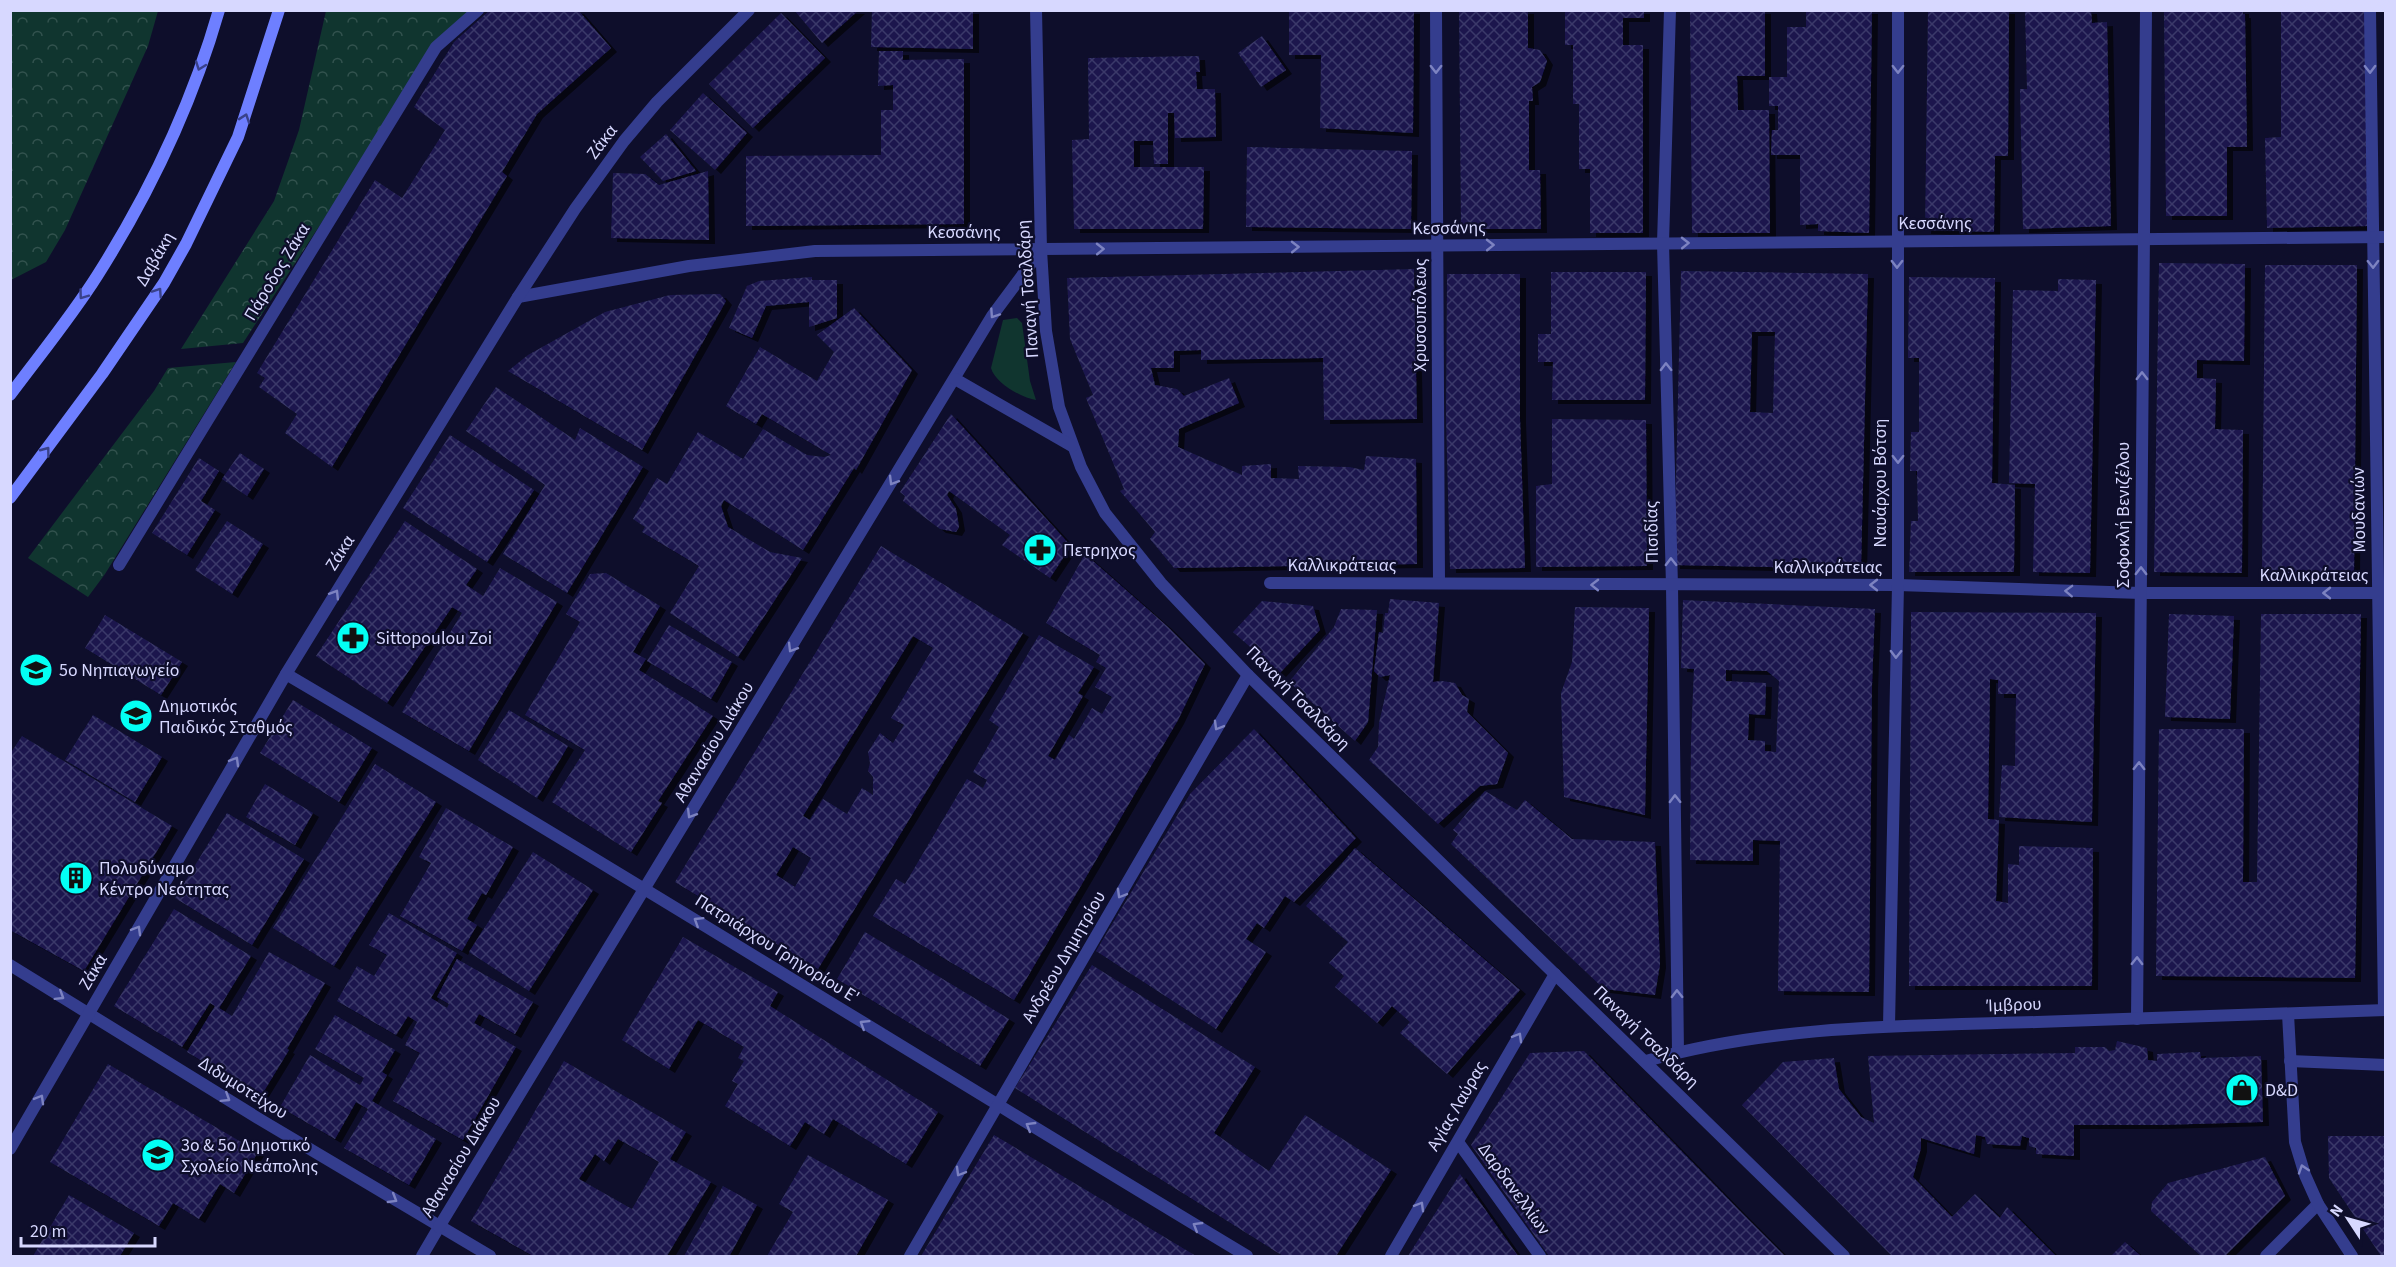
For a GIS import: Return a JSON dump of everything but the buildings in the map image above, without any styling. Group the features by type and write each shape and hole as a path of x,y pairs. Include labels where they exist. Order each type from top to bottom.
{"main road":[{"path":"10,395 96,278 125,229 183,111 219,10"},
{"name":"Δαβάκη","path":"10,498 102,374 164,283 186,244 238,137 279,10"}],"street":[{"name":"Πάροδος Ζάκα","path":"119,564 436,47 478,10"},
{"name":"Ζάκα","path":"10,1149 286,674 575,208 624,141 692,65 749,10"},
{"name":"Παναγή Τσαλδάρη","path":"1036,10 1041,250 1046,331 1059,407 1072,446 1101,506 1125,540 1194,619 1248,675 1646,1061 1844,1257"},
{"name":"Χρυσουπόλεως","path":"1436,10 1439,583"},
{"name":"Πισιδίας","path":"1670,10 1663,243 1672,586 1678,1052"},
{"name":"Ναυάρχου Βότση","path":"1889,1026 1898,585 1898,10"},
{"name":"Σοφοκλή Βενιζέλου","path":"2137,1020 2146,10"},
{"name":"Μουδανιών","path":"2370,10 2379,237 2384,1010"},
{"name":"Κεσσάνης","path":"518,297 689,266 815,251 2379,237"},
{"name":"Αθανασίου Διάκου","path":"422,1257 992,316 1041,250"},
{"path":"955,379 1072,446"},
{"name":"Καλλικράτειας","path":"1270,583 1898,585 2141,593 2382,593"},
{"name":"Πατριάρχου Γρηγορίου Ε'","path":"286,674 646,888 1247,1257"},
{"name":"Ανδρέου Δημητρίου","path":"910,1257 1248,675"},
{"name":"Διδυμοτείχου","path":"10,965 490,1257"},
{"name":"Αγίας Λαύρας","path":"1391,1257 1555,974"},
{"name":"Ίμβρου","path":"1646,1061 1747,1038 1889,1026 2137,1020 2384,1010"},
{"path":"2288,1014 2295,1142 2305,1175 2318,1204 2352,1257"},
{"path":"2290,1061 2385,1065"},
{"name":"Δαρδανελλίων","path":"1458,1142 1540,1257"},
{"path":"2266,1257 2318,1204"}],"green space":[{"path":"11,10 158,11 148,46 65,230 46,262 11,280"},
{"path":"326,11 474,11 436,47 243,343 181,349 274,201 299,130"},
{"path":"1017,318 1022,323 1030,381 1036,400 1010,389 998,379 991,368 1003,320"},
{"path":"236,362 105,574 88,597 28,558 154,391 168,368"}],"place":[{"name":"Πετρηχος","path":"1040,550"},
{"name":"Sittopoulou Zoi","path":"353,638"},
{"name":"5ο Νηπιαγωγείο","path":"36,670"},
{"name":"Δημοτικός Παιδικός Σταθμός","path":"136,716"},
{"name":"Πολυδύναμο Κέντρο Νεότητας","path":"76,878"},
{"name":"D&D","path":"2242,1090"},
{"name":"3ο & 5ο Δημοτικό Σχολείο Νεάπολης","path":"158,1155"}]}
